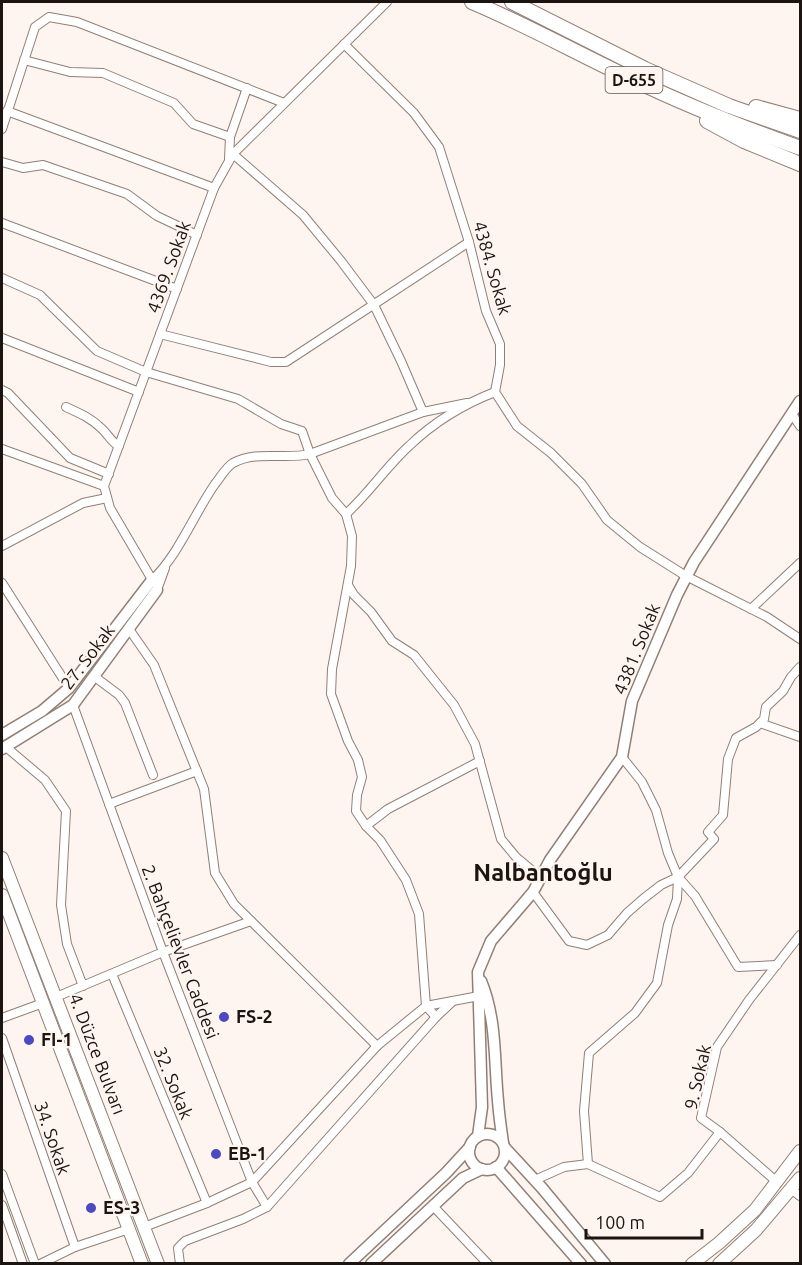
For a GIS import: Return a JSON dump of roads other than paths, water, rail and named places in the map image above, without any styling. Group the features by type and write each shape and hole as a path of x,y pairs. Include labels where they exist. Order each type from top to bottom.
{"highway":[{"name":"D-655","path":"472,2 504,15 634,81 731,123 801,147"},
{"name":"D-655","path":"512,2 645,69 729,106 801,131"},
{"path":"645,69 746,105 801,119"},
{"path":"634,81 744,141 801,164"}],"main road":[{"name":"4381. Sokak","path":"484,997 478,972 491,941 533,892 550,860 621,757 632,701 693,562 801,401"},
{"name":"27. Sokak","path":"4,748 72,705 129,629 155,584"},
{"path":"2,735 42,711 69,688 155,584"},
{"name":"4. Düzce Bulvarı","path":"2,858 158,1263"},
{"name":"4. Düzce Bulvarı","path":"2,895 142,1263"},
{"path":"349,1263 446,1173 478,1136 482,1107 484,997"},
{"path":"371,1263 463,1178 483,1169 496,1167 504,1159 494,1027 484,997"},
{"path":"478,1136 494,1135 536,1180 605,1263"},
{"path":"470,1147 469,1153 473,1163 483,1169"},
{"path":"692,1263 719,1243 755,1210 801,1151"},
{"path":"496,1167 581,1263"},
{"path":"718,1263 796,1193 801,1178"}],"street":[{"name":"4369. Sokak","path":"155,584 110,508 105,486 214,188 233,154 387,2"},
{"path":"2,129 35,27 49,17 76,22 284,103"},
{"name":"4384. Sokak","path":"344,44 414,113 440,147 469,242 486,311 500,344 500,365 495,392"},
{"path":"24,60 70,72 103,74 174,103 193,124 230,138"},
{"path":"228,162 230,138 247,88"},
{"path":"7,111 214,188"},
{"path":"233,154 303,215 374,305 423,412"},
{"path":"2,162 23,168 43,165 128,194 157,216 197,235"},
{"path":"2,223 177,289"},
{"path":"160,334 271,362 286,362 469,242"},
{"path":"2,278 40,295 97,351 146,372 238,399 281,424 302,431 310,454 332,498 346,514 352,536 351,566 332,669 331,694 348,741 358,760 362,777 356,811 366,826 380,840 406,880 419,914 426,1006 436,1017"},
{"path":"2,339 139,392"},
{"path":"2,390 8,393 70,458 109,474"},
{"path":"155,584 199,507 232,464 260,455 297,457 310,454 423,412 466,403 495,392 517,426 551,453 582,484 607,520 640,547 686,576 751,609 801,639"},
{"path":"346,514 365,497 409,445 466,403"},
{"path":"66,407 86,416 100,427 113,443 119,446"},
{"path":"792,414 801,426"},
{"path":"2,449 105,486"},
{"path":"2,546 83,503 107,498"},
{"path":"751,609 801,563"},
{"path":"2,584 69,688"},
{"path":"348,585 392,641 414,655 454,705 475,744 501,839 516,857 540,877"},
{"path":"129,629 154,665 204,789 215,873 234,904 376,1046"},
{"path":"533,892 569,941 587,945 608,935 643,899 661,885 678,877 714,839 708,832 723,814 728,759 736,738 764,719 766,707 783,691 791,677 801,667"},
{"path":"95,676 119,695 125,703 153,775"},
{"name":"2. Bahçelievler Caddesi","path":"72,705 163,952 252,1182 267,1207"},
{"path":"760,723 801,737"},
{"path":"4,748 45,780 66,811 61,905 67,944 83,986"},
{"path":"621,757 642,782 656,810 668,853 678,877 695,896 738,967 777,965"},
{"path":"366,826 388,808 480,761"},
{"path":"109,804 197,771"},
{"path":"588,1164 584,1111 589,1053 634,1013 657,983 668,925 677,899 678,877"},
{"path":"56,997 163,952 251,921"},
{"name":"9. Sokak","path":"777,1182 701,1118 717,1047 749,1000 801,934"},
{"name":"32. Sokak","path":"112,974 207,1203"},
{"path":"144,1227 207,1203 252,1182 376,1046 426,1006 484,997"},
{"path":"180,1263 178,1248 185,1241 243,1219 267,1207 436,1017 454,1000"},
{"path":"2,1018 43,1003"},
{"name":"34. Sokak","path":"2,1038 75,1247"},
{"path":"536,1180 564,1167 588,1164 660,1197 688,1173 720,1132"},
{"path":"2,1174 35,1263"},
{"path":"2,1205 23,1263"},
{"path":"433,1206 488,1263"},
{"path":"40,1263 75,1247 129,1229"}],"place":[{"name":"FS-2","path":"224,1017"},
{"name":"FI-1","path":"29,1040"},
{"name":"EB-1","path":"216,1154"},
{"name":"ES-3","path":"91,1208"}],"district":[{"name":"Nalbantoğlu","path":"543,873"}]}
